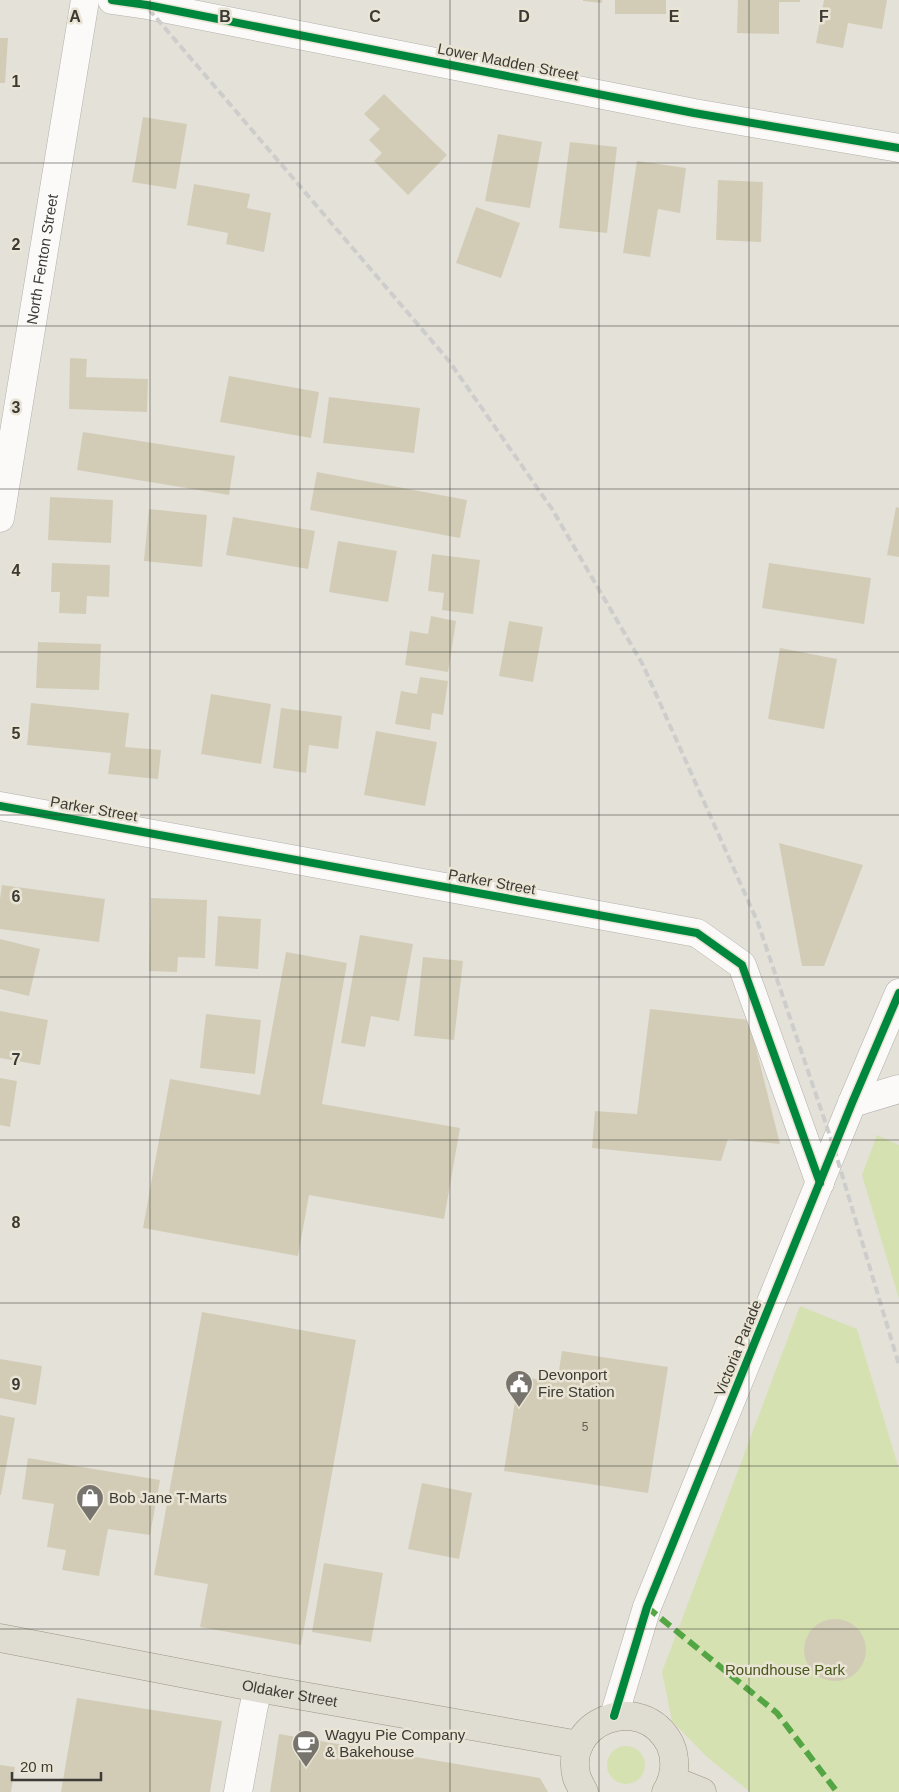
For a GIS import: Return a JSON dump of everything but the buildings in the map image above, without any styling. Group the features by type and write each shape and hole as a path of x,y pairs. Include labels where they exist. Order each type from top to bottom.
{"main road":[{"name":"Oldaker Street","path":"0,1638 258,1688 579,1745"},
{"path":"584,1792 577,1778 576,1761 579,1745 598,1723 614,1716 637,1716 653,1723 665,1735 673,1751 675,1768 669,1786 702,1792"}],"street":[{"name":"North Fenton Street","path":"0,518 10,394 85,0"},
{"name":"Lower Madden Street","path":"112,0 146,5 694,113 899,148"},
{"name":"Parker Street","path":"0,806 697,933 742,965 820,1183"},
{"name":"Victoria Parade","path":"614,1716 648,1607 852,1103 899,993"},
{"path":"852,1103 899,1089"},
{"path":"238,1792 252,1710 258,1688"}],"green space":[{"path":"877,1135 899,1145 899,1299 862,1175"},
{"name":"Roundhouse Park","path":"800,1306 857,1329 899,1469 899,1792 750,1792 707,1757 672,1721 662,1672"},
{"path":"626,1746 640,1751 645,1765 640,1779 626,1784 612,1779 607,1765 612,1751"}],"railway":[{"path":"141,0 449,361 552,509 643,665 758,923 834,1148 899,1365"}],"marked path":[{"path":"647,1607 777,1713 837,1792"}],"cycle path":[{"path":"112,0 147,5 694,113 899,148"},
{"path":"0,806 697,933 742,965 820,1183"},
{"path":"614,1716 647,1607 852,1103 899,993"}],"place":[{"name":"Devonport Fire Station","path":"519,1408"},
{"name":"Bob Jane T-Marts","path":"90,1522"},
{"name":"Wagyu Pie Company & Bakehouse","path":"306,1768"}]}
